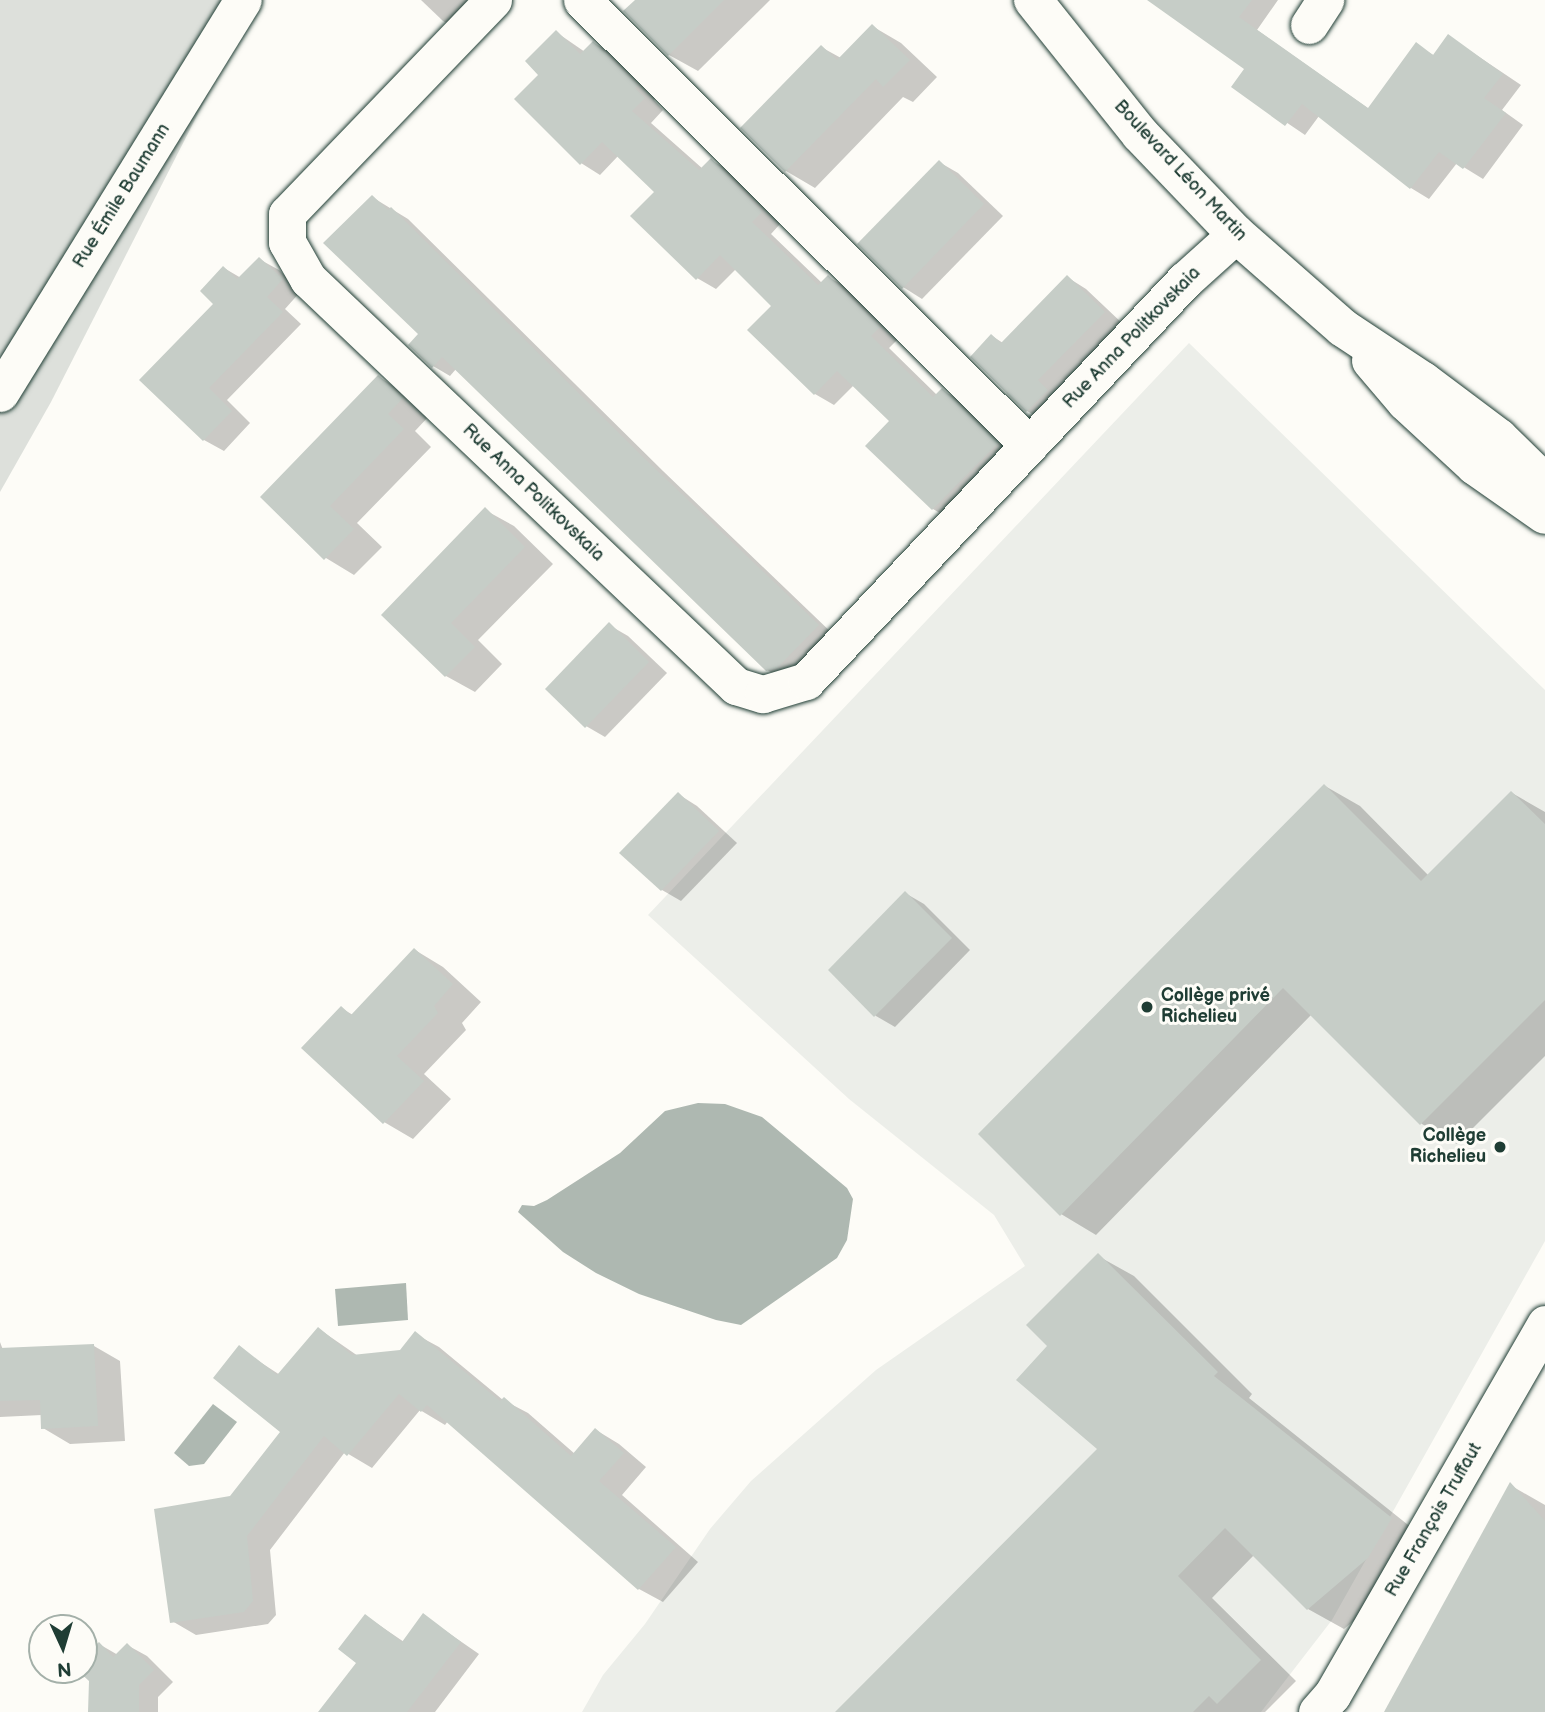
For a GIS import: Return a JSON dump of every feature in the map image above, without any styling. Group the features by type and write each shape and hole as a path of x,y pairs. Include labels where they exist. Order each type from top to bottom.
{"main road":[{"name":"Boulevard Léon Martin","path":"1033,0 1140,134 1236,234 1343,328 1423,381 1499,438 1545,483"},
{"name":"Boulevard Léon Martin","path":"1343,328 1406,402 1475,466 1545,515"}],"street":[{"name":"Rue Émile Baumann","path":"0,393 243,0"},
{"name":"Rue Anna Politkovskaia","path":"493,0 288,214 287,242 308,279 736,686 763,694 806,681 1185,280 1236,234"},
{"path":"582,0 1029,445"},
{"name":"Rue François Truffaut","path":"1317,1712 1339,1683 1545,1324"}],"shaded area":[{"path":"0,0 256,0 51,402 0,492"},
{"name":"Collège privé Richelieu","path":"1189,343 1545,690 1545,1241 1332,1620 1261,1712 582,1712 603,1675 645,1624 710,1529 751,1481 876,1370 1025,1266 994,1215 849,1099 648,915"},
{"path":"698,1103 725,1104 762,1117 847,1188 853,1199 847,1240 837,1258 741,1325 716,1320 639,1294 596,1273 563,1252 518,1212 522,1205 534,1206 547,1200 620,1153 665,1111"},
{"path":"406,1283 408,1320 338,1326 335,1289"},
{"path":"213,1404 237,1422 204,1464 189,1466 174,1453"}],"building":[{"path":"635,0 724,0 668,56 623,11"},
{"path":"1147,0 1252,0 1239,17 1368,108 1416,42 1433,55 1448,34 1503,74 1484,98 1506,113 1463,169 1439,152 1410,189 1302,104 1285,126 1231,87 1244,69"},
{"path":"872,24 910,60 883,87 876,79 785,172 740,128 821,45 837,60"},
{"path":"556,30 580,54 593,41 638,86 635,88 645,98 632,111 699,170 711,158 762,212 752,222 818,285 828,275 880,327 871,336 933,397 942,388 998,443 932,510 865,446 889,421 837,371 814,395 747,330 771,306 720,255 696,280 630,216 654,192 602,142 580,165 514,99 538,75 525,61"},
{"path":"939,160 984,204 902,289 857,244"},
{"path":"372,195 388,210 391,207 645,459 819,625 777,668 766,671 442,357 432,368 408,345 418,334 323,243"},
{"path":"259,257 283,279 267,297 283,312 209,388 232,411 203,441 139,380 213,304 200,291 223,266 237,279"},
{"path":"1067,275 1105,312 1038,380 1048,390 1026,412 970,357 991,334 1001,343"},
{"path":"378,375 403,398 388,414 404,429 330,506 354,529 324,560 260,497"},
{"path":"485,507 525,547 451,623 475,647 445,677 381,615"},
{"path":"609,622 649,662 585,728 545,689"},
{"path":"1324,784 1421,881 1511,791 1545,824 1545,1000 1420,1125 1283,988 1060,1216 978,1134"},
{"path":"678,792 719,831 661,891 619,853"},
{"path":"905,891 952,938 874,1017 828,970"},
{"path":"414,948 453,984 434,1006 438,1013 397,1056 424,1081 383,1124 301,1048 341,1006 351,1015"},
{"path":"1098,1253 1218,1372 1214,1376 1392,1518 1368,1558 1307,1610 1225,1528 1178,1576 1261,1660 1217,1704 1209,1696 1193,1712 835,1712 1097,1449 1016,1380 1047,1346 1026,1325"},
{"path":"318,1327 352,1355 400,1350 415,1331 500,1401 504,1397 571,1456 595,1428 624,1453 599,1481 676,1547 638,1590 427,1405 421,1412 399,1394 347,1456 324,1436 247,1536 253,1601 244,1612 170,1623 154,1509 230,1496 280,1432 213,1378 239,1345 277,1375"},
{"path":"94,1344 98,1426 41,1429 40,1400 0,1401 0,1348"},
{"path":"1510,1482 1545,1521 1545,1712 1384,1712"},
{"path":"423,1613 461,1642 407,1712 318,1712 356,1663 338,1649 365,1614 402,1642"},
{"path":"98,1643 113,1657 127,1643 154,1670 139,1685 139,1712 88,1712 89,1684 98,1684"}],"place":[{"name":"Collège privé Richelieu","path":"1147,1007"},
{"name":"Collège Richelieu","path":"1500,1147"}]}
